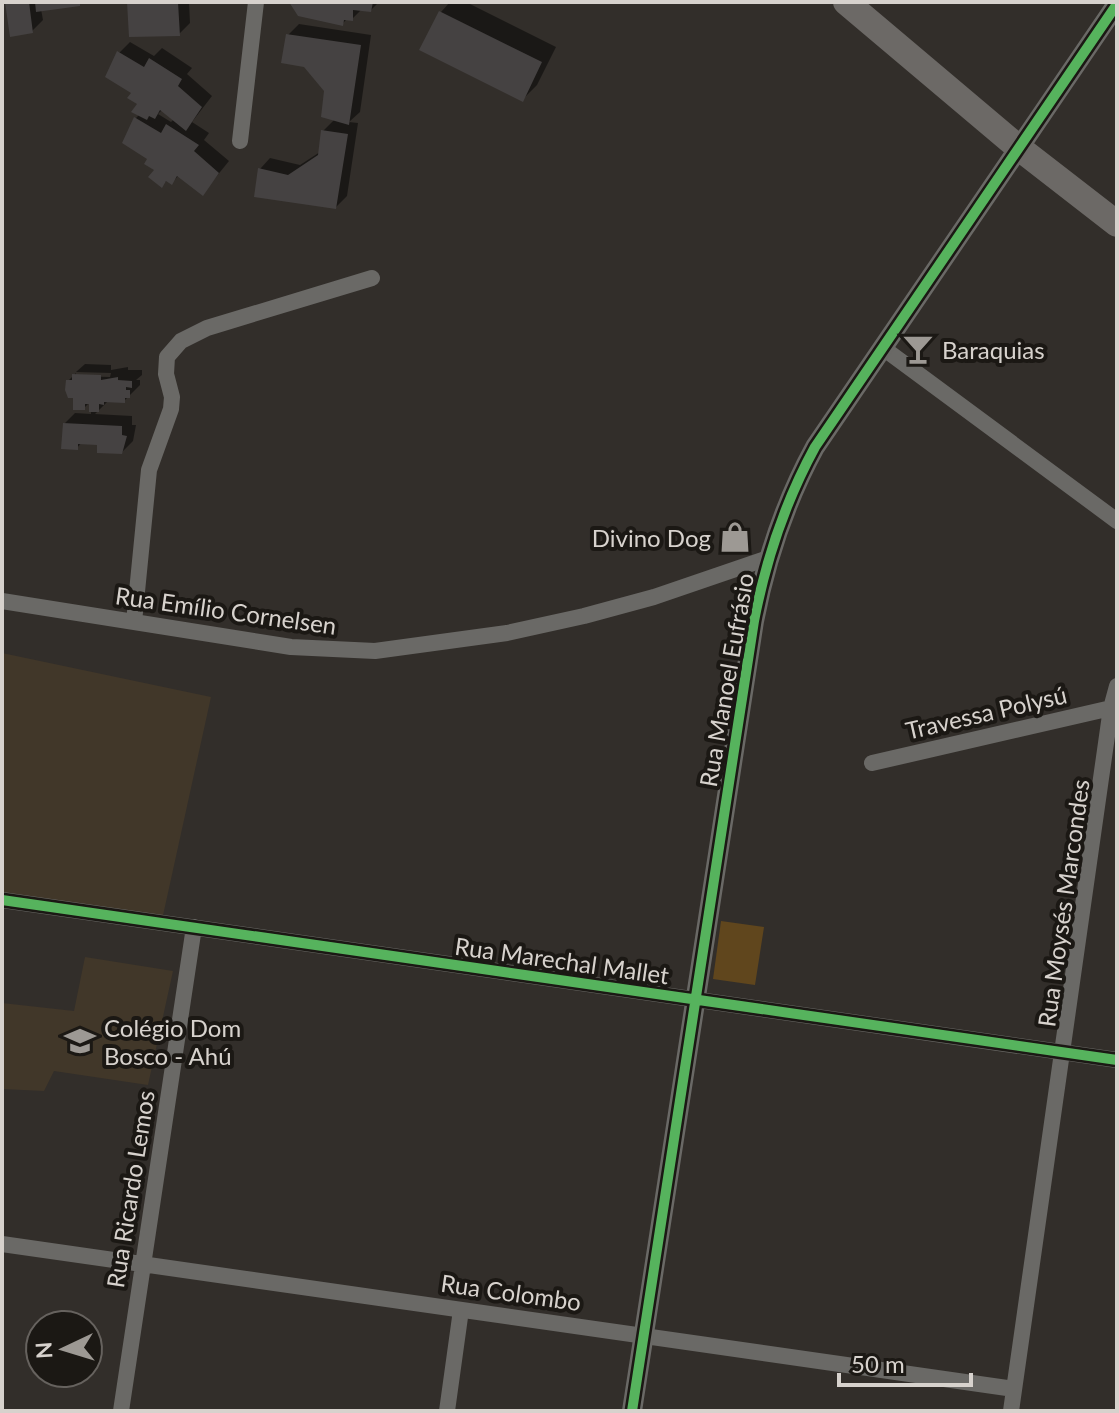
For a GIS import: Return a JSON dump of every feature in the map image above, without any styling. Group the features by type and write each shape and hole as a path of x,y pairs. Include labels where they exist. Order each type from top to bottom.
{"main road":[{"path":"846,2 1019,148 1117,224"}],"street":[{"path":"240,141 256,2"},
{"name":"Rua Manoel Eufrásio","path":"632,1411 754,621 768,558 781,518 804,468 1117,4"},
{"path":"134,622 149,470 171,409 167,357 181,341 207,328 372,278"},
{"path":"883,348 1117,521"},
{"name":"Rua Emílio Cornelsen","path":"2,601 291,647 375,651 507,633 584,616 654,597 768,558"},
{"name":"Rua Moysés Marcondes","path":"1011,1411 1111,708 1117,686"},
{"name":"Travessa Polysú","path":"872,763 1111,708"},
{"name":"Rua Marechal Mallet","path":"2,900 1117,1060"},
{"name":"Rua Ricardo Lemos","path":"121,1411 194,927"},
{"name":"Rua Colombo","path":"2,1244 1014,1389"},
{"path":"447,1411 461,1310"}],"shaded area":[{"path":"2,653 211,697 162,920 2,895"},
{"path":"721,921 764,927 755,985 713,979"},
{"name":"Colégio Dom Bosco - Ahú","path":"85,957 173,971 148,1085 54,1071 44,1091 2,1089 2,1003 74,1011"}],"building":[{"path":"5,2 29,2 33,33 10,37"},
{"path":"35,2 80,2 80,6 36,12"},
{"path":"127,2 178,2 180,36 129,37"},
{"path":"289,2 373,2 371,12 353,10 353,21 344,20 343,26 298,16"},
{"path":"439,11 542,62 523,102 419,50"},
{"path":"286,34 361,45 349,125 321,117 324,91 304,67 281,63"},
{"path":"117,51 144,67 149,58 182,79 178,86 202,107 186,131 160,110 155,119 149,116 147,120 131,112 137,104 127,98 131,93 105,77"},
{"path":"134,117 161,133 166,124 199,145 194,151 219,173 203,196 177,176 172,185 166,181 162,188 148,177 154,170 144,164 147,159 122,143"},
{"path":"321,130 348,134 336,209 254,197 258,168 288,175 318,155"},
{"path":"72,374 101,375 101,380 118,377 118,380 132,381 132,388 126,387 130,390 130,398 125,398 125,403 99,404 99,412 89,412 89,404 85,404 85,410 73,410 73,398 68,398 65,390 66,380 72,380"},
{"path":"63,423 122,426 122,435 127,436 122,454 97,453 97,445 78,444 78,450 61,449"}],"cycle path":[{"path":"632,1411 754,621 778,531 815,447 1117,4"},
{"path":"2,900 1117,1060"}],"place":[{"name":"Baraquias","path":"918,349"},
{"name":"Divino Dog","path":"735,537"},
{"name":"Colégio Dom Bosco - Ahú","path":"80,1041"}]}
